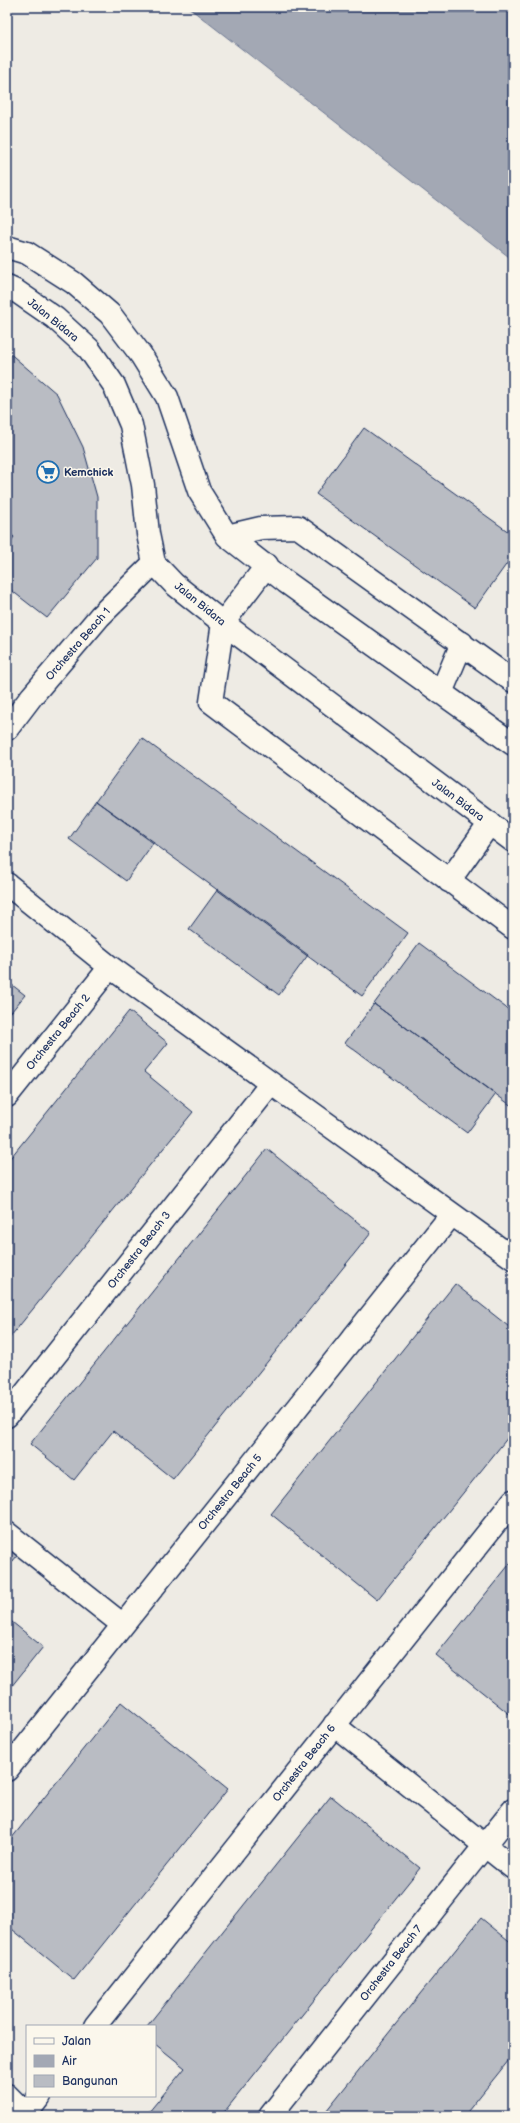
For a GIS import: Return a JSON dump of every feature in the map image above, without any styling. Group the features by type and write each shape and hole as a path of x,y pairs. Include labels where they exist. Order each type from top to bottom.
{"street":[{"path":"7,247 27,254 74,283 110,314 141,355 167,397 199,491 227,536 267,565 286,582 513,744"},
{"name":"Jalan Bidara","path":"7,287 16,291 55,318 89,350 114,385 131,425 143,485 148,534 154,563 174,584 223,623 513,840"},
{"path":"227,536 261,528 298,527 513,681"},
{"name":"Orchestra Beach 1","path":"7,729 32,696 100,616 154,563"},
{"path":"267,565 223,623 211,702 513,928"},
{"path":"441,693 462,644"},
{"path":"449,880 490,823"},
{"path":"7,884 110,967 270,1085 513,1258"},
{"name":"Orchestra Beach 2","path":"7,1096 110,967"},
{"name":"Orchestra Beach 3","path":"7,1416 270,1085"},
{"name":"Orchestra Beach 5","path":"7,1770 452,1214"},
{"name":"Orchestra Beach 6","path":"96,2025 513,1501"},
{"path":"7,1533 123,1625"},
{"path":"334,1725 513,1868"},
{"name":"Orchestra Beach 7","path":"270,2116 513,1810"},
{"path":"7,2095 27,2115 39,2097"}],"water":[{"path":"188,7 513,7 513,260"}],"building":[{"name":"Kemchick","path":"7,351 57,394 83,447 97,497 97,558 47,618 7,587"},
{"path":"364,428 513,535 513,555 475,608 316,494"},
{"path":"7,530 14,537 7,546"},
{"path":"142,738 408,933 362,996 96,801"},
{"path":"96,801 154,842 126,881 69,839"},
{"path":"218,889 308,955 279,995 189,929"},
{"path":"419,943 513,1013 513,1107 374,1004"},
{"path":"7,981 25,995 7,1017"},
{"path":"374,1004 496,1094 467,1133 345,1043"},
{"path":"129,1011 168,1043 144,1072 193,1112 7,1341 7,1162"},
{"path":"267,1149 371,1233 173,1479 113,1431 74,1480 30,1444"},
{"path":"455,1284 513,1330 513,1431 377,1600 271,1514"},
{"path":"7,1548 17,1556 7,1568"},
{"path":"513,1560 513,1717 436,1655"},
{"path":"7,1618 43,1647 7,1692"},
{"path":"121,1702 228,1789 74,1980 7,1925 7,1844"},
{"path":"331,1796 420,1868 221,2116 151,2116 148,2113 185,2068 156,2045 156,2025 148,2025"},
{"path":"481,1918 513,1944 513,2055 464,2116 322,2116"}],"place":[{"name":"Kemchick","path":"48,472"}]}
